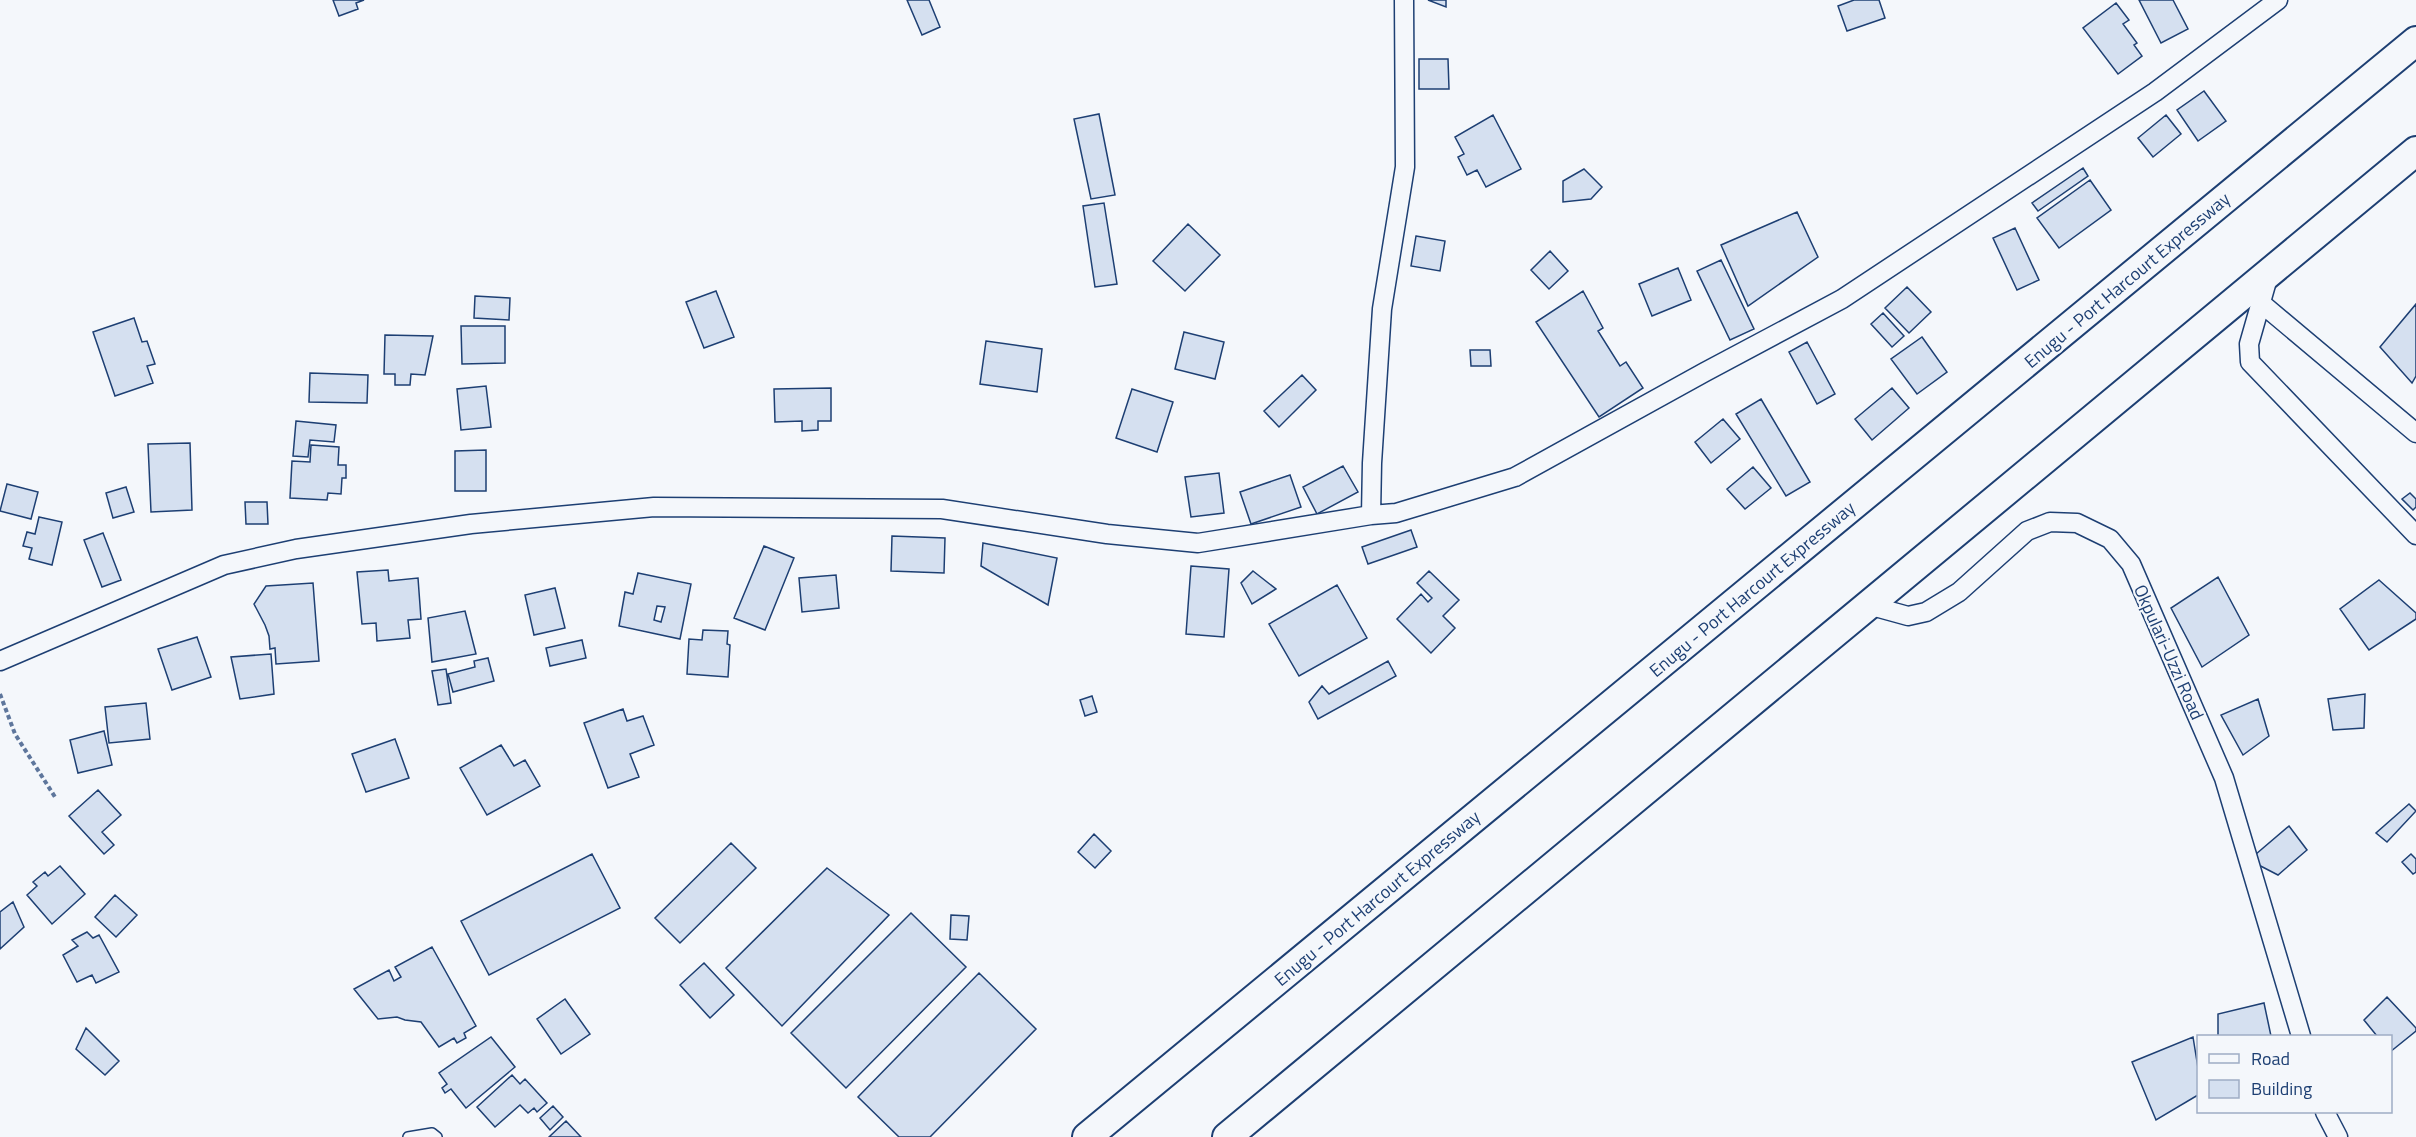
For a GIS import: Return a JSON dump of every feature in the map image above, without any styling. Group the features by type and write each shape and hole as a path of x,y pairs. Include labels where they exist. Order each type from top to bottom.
{"highway":[{"name":"Enugu - Port Harcourt Expressway","path":"1088,1137 2416,41"},
{"path":"1227,1137 2416,151"}],"street":[{"path":"1371,515 1382,309 1405,167 1404,0"},
{"path":"0,661 224,565 296,549 471,524 654,507 942,509 1107,534 1198,543 1396,513 1515,477 1842,299 2155,92 2278,0"},
{"path":"2270,272 2249,344 2250,362 2416,535"},
{"path":"2260,303 2416,433"},
{"name":"Okpulari-Uzzi Road","path":"1868,605 1908,616 1926,612 1959,592 2027,531 2050,522 2077,523 2110,539 2131,564 2224,778 2301,1035"},
{"path":"2326,1113 2338,1137"}],"lane":[{"path":"408,1137 432,1133 437,1137"}],"path":[{"path":"0,694 15,734 55,797"}],"building":[{"path":"333,0 364,0 356,3 358,9 339,16"},
{"path":"907,0 929,0 940,27 922,35"},
{"path":"1428,0 1446,0 1446,7"},
{"path":"1854,0 1879,0 1885,18 1847,31 1838,6"},
{"path":"2139,0 2173,0 2188,29 2161,43"},
{"path":"2116,3 2129,20 2123,24 2137,43 2134,45 2142,56 2118,74 2083,28"},
{"path":"1419,59 1448,59 1449,89 1419,89"},
{"path":"2204,91 2226,121 2198,141 2177,110"},
{"path":"1099,114 1115,195 1091,199 1074,119"},
{"path":"1493,115 1521,169 1486,187 1477,170 1467,175 1458,157 1464,154 1455,137"},
{"path":"2166,115 2181,134 2153,157 2138,138"},
{"path":"2083,168 2088,176 2038,211 2032,203"},
{"path":"1584,169 1602,187 1591,199 1563,202 1563,181"},
{"path":"2090,180 2111,210 2059,248 2037,218"},
{"path":"1104,203 1117,284 1095,287 1083,206"},
{"path":"1797,212 1818,257 1748,306 1721,245"},
{"path":"1188,224 1220,255 1185,291 1153,261"},
{"path":"2015,228 2039,280 2017,290 1993,238"},
{"path":"1416,236 1445,241 1440,271 1411,266"},
{"path":"1550,251 1568,271 1549,289 1531,270"},
{"path":"1721,260 1754,329 1730,340 1697,271"},
{"path":"1678,268 1691,300 1652,316 1639,284"},
{"path":"1907,287 1931,312 1909,333 1885,308"},
{"path":"716,291 734,337 704,348 686,302"},
{"path":"1583,291 1603,328 1598,331 1620,366 1626,362 1643,388 1599,417 1536,322"},
{"path":"475,296 510,298 509,320 474,318"},
{"path":"2416,304 2416,376 2412,383 2380,347"},
{"path":"1883,313 1904,336 1892,347 1871,324"},
{"path":"134,318 142,342 147,341 155,364 147,366 153,383 115,396 93,332"},
{"path":"461,326 505,326 505,363 462,364"},
{"path":"1184,332 1224,342 1215,379 1175,369"},
{"path":"385,335 433,336 425,375 411,374 410,385 395,385 395,374 384,374"},
{"path":"1922,337 1947,372 1917,394 1891,359"},
{"path":"986,341 1042,349 1037,392 980,384"},
{"path":"1807,342 1835,394 1817,404 1789,352"},
{"path":"1470,350 1490,350 1491,366 1471,366"},
{"path":"310,373 368,375 367,403 309,402"},
{"path":"1302,375 1316,390 1279,427 1264,411"},
{"path":"486,386 491,427 461,430 457,389"},
{"path":"831,388 831,421 818,421 818,430 802,431 802,421 775,422 774,389"},
{"path":"1892,388 1909,408 1872,440 1855,419"},
{"path":"1132,389 1173,402 1157,452 1116,438"},
{"path":"1761,399 1810,482 1786,496 1736,414"},
{"path":"1723,419 1740,439 1711,463 1695,442"},
{"path":"296,421 336,425 334,442 310,440 308,457 293,456"},
{"path":"190,443 192,510 151,512 148,444"},
{"path":"311,445 339,447 338,465 346,465 346,478 342,478 341,494 328,493 327,500 290,498 292,461 310,462"},
{"path":"486,450 486,491 455,491 455,451"},
{"path":"1343,466 1358,492 1317,514 1303,487"},
{"path":"1753,467 1771,488 1745,509 1727,489"},
{"path":"1219,473 1224,513 1191,517 1185,477"},
{"path":"1290,475 1301,507 1251,524 1240,492"},
{"path":"7,484 38,492 31,519 0,511"},
{"path":"126,487 134,512 113,518 106,493"},
{"path":"2410,493 2416,499 2416,507 2413,510 2402,499"},
{"path":"245,502 267,502 268,524 246,524"},
{"path":"39,517 62,522 52,565 29,559 32,548 23,546 27,532 35,534"},
{"path":"1411,530 1417,547 1368,564 1362,547"},
{"path":"103,533 121,580 102,587 84,540"},
{"path":"892,536 945,538 944,573 891,571"},
{"path":"983,543 1057,558 1048,605 981,566"},
{"path":"764,546 794,558 765,630 734,618"},
{"path":"1191,566 1229,569 1224,637 1186,634"},
{"path":"388,570 389,581 418,578 421,619 408,620 410,638 377,641 376,623 362,624 357,572"},
{"path":"1253,571 1276,589 1252,604 1241,583"},
{"path":"1429,571 1459,600 1443,616 1455,628 1431,653 1397,619 1421,594 1428,602 1432,598 1417,583"},
{"path":"638,573 691,584 680,639 619,626 625,592 633,594","holes":["657,606 665,607 661,622 654,620"]},
{"path":"836,575 839,608 802,612 799,578"},
{"path":"2218,577 2249,635 2202,667 2171,608"},
{"path":"2379,580 2416,613 2416,619 2369,650 2340,609"},
{"path":"313,583 319,661 276,664 275,648 270,649 269,636 254,604 266,586"},
{"path":"1337,585 1367,638 1299,676 1269,624"},
{"path":"555,588 565,628 534,635 525,595"},
{"path":"465,611 476,654 432,662 428,618"},
{"path":"703,630 728,631 727,644 730,645 728,677 687,674 689,639 702,640"},
{"path":"197,637 211,677 172,690 158,649"},
{"path":"582,640 586,658 550,666 546,648"},
{"path":"271,654 274,694 240,699 231,657"},
{"path":"488,658 494,681 453,692 448,674 475,667 474,661"},
{"path":"1388,661 1396,676 1318,719 1309,702 1322,686 1329,694"},
{"path":"446,669 451,703 438,705 432,671"},
{"path":"2365,694 2364,728 2333,730 2328,699"},
{"path":"1092,696 1097,712 1085,716 1080,700"},
{"path":"2258,699 2269,736 2243,755 2221,715"},
{"path":"146,703 150,739 109,743 105,707"},
{"path":"623,709 627,721 643,716 654,745 630,754 639,777 608,788 584,723"},
{"path":"104,731 112,765 78,773 70,740"},
{"path":"395,739 409,778 366,792 352,754"},
{"path":"501,745 514,766 525,760 540,786 487,815 460,768"},
{"path":"98,790 121,815 102,832 114,845 104,854 69,816"},
{"path":"2409,804 2416,811 2387,842 2376,833"},
{"path":"2289,826 2307,850 2278,875 2249,860"},
{"path":"1094,834 1111,851 1095,868 1078,852"},
{"path":"731,843 756,868 680,943 655,918"},
{"path":"592,854 620,908 489,975 461,921"},
{"path":"2411,854 2416,859 2416,872 2413,874 2402,862"},
{"path":"60,866 85,894 52,924 27,895 37,886 33,882 45,872 48,876"},
{"path":"827,868 889,915 782,1026 726,968"},
{"path":"115,895 137,915 116,937 95,917"},
{"path":"13,902 24,927 0,949 0,912"},
{"path":"911,913 966,967 846,1088 791,1033"},
{"path":"951,915 969,916 967,940 950,939"},
{"path":"87,932 93,938 99,935 119,972 96,983 92,975 77,982 63,955 78,946 72,940"},
{"path":"432,947 476,1026 464,1033 466,1038 457,1043 454,1038 439,1047 421,1022 397,1017 378,1019 354,989 389,970 394,981 401,977 395,967"},
{"path":"704,963 734,995 710,1018 680,985"},
{"path":"979,973 1036,1029 930,1137 899,1137 858,1097"},
{"path":"2387,997 2416,1028 2416,1031 2392,1050 2392,1035 2376,1035 2364,1020"},
{"path":"565,999 590,1034 561,1054 537,1019"},
{"path":"2264,1003 2271,1035 2218,1035 2218,1014"},
{"path":"86,1028 119,1061 105,1075 76,1049"},
{"path":"491,1037 515,1067 466,1108 451,1089 445,1093 442,1088 447,1084 439,1073"},
{"path":"2193,1037 2197,1062 2197,1096 2156,1120 2132,1062"},
{"path":"512,1075 520,1084 525,1079 547,1103 537,1112 534,1108 528,1113 520,1105 495,1127 477,1107"},
{"path":"553,1106 563,1117 550,1130 540,1118"},
{"path":"566,1121 581,1137 549,1137"}]}
